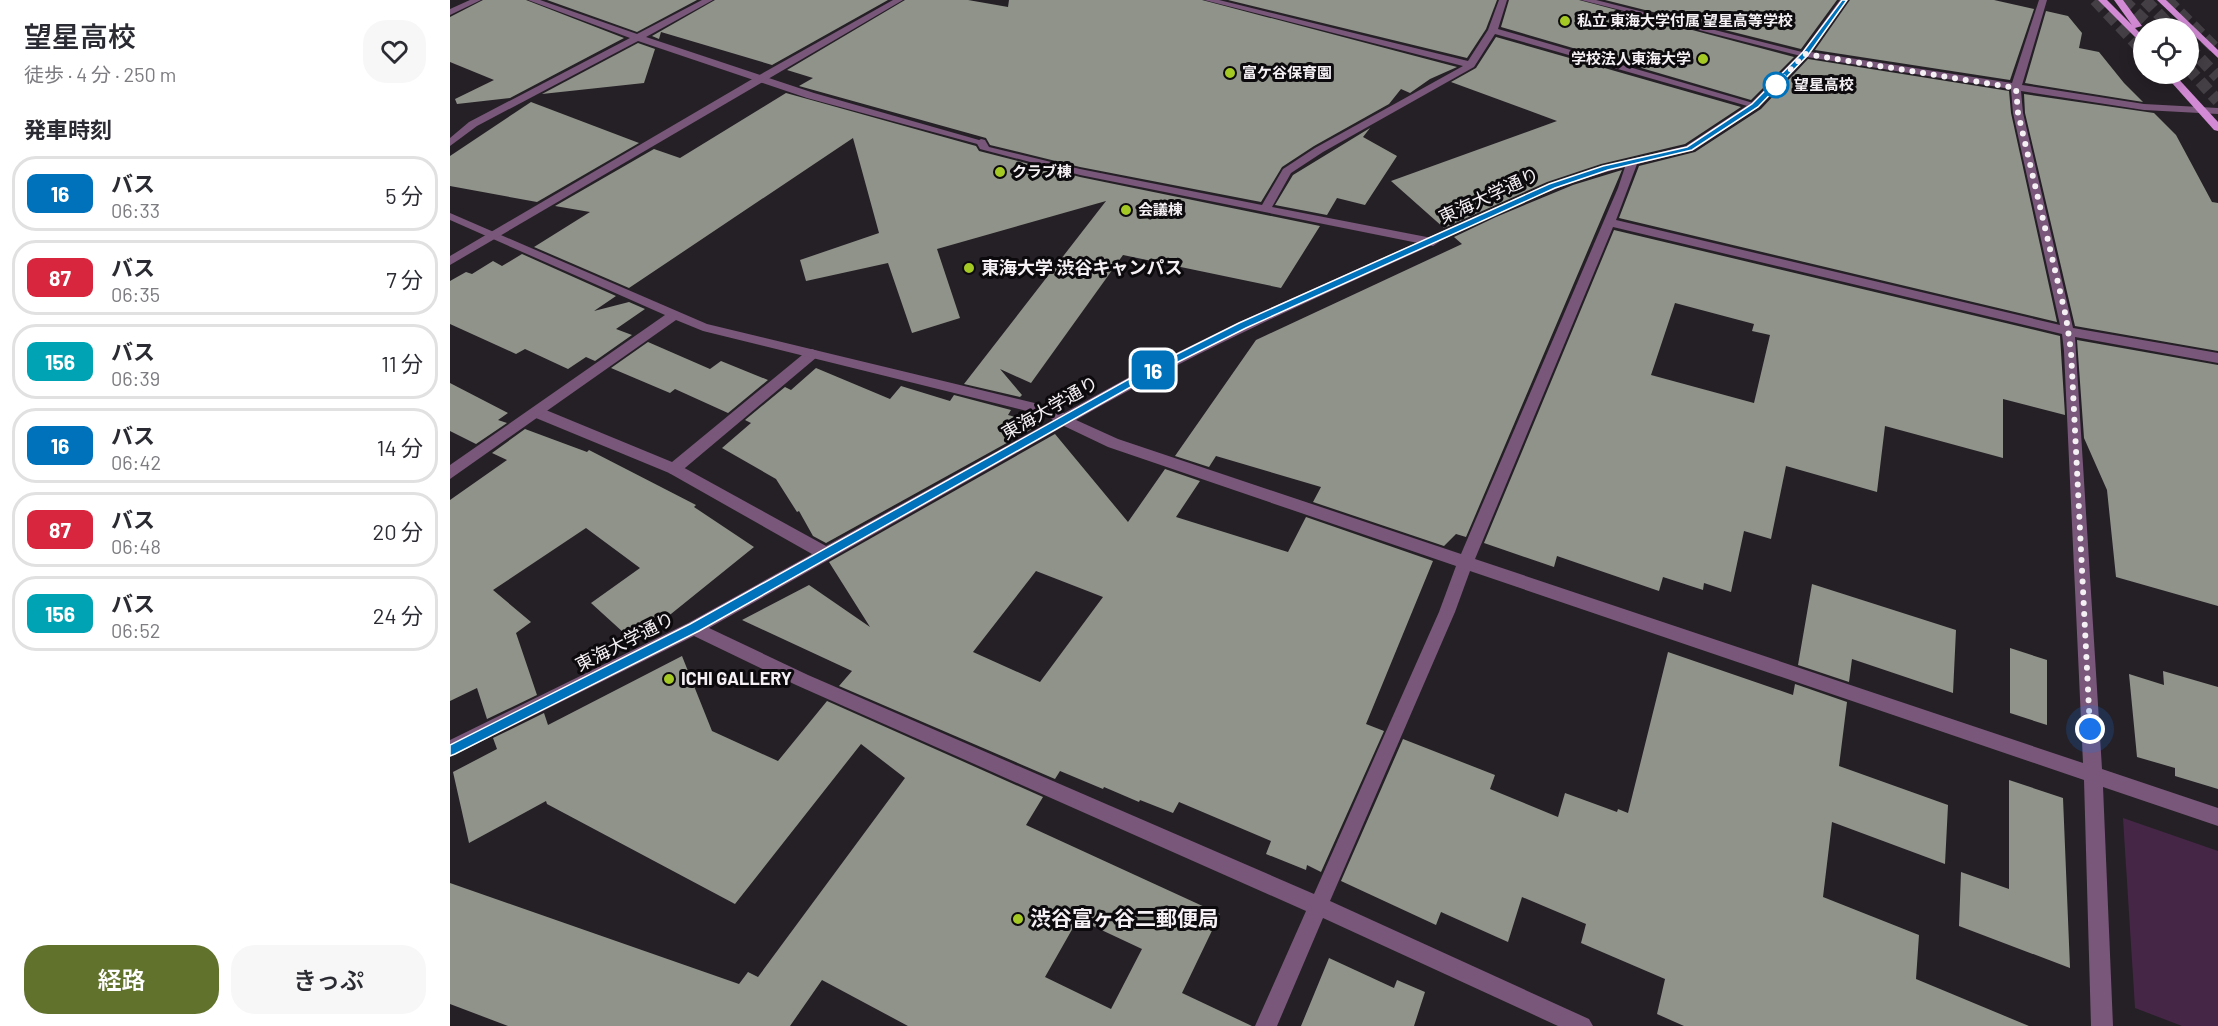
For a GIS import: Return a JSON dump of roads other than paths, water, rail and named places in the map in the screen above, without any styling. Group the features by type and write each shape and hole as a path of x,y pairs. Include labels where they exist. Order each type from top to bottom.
{"main road":[{"path":"2102,0 2133,33"},
{"path":"2118,0 2133,20"},
{"path":"2161,0 2218,56"},
{"path":"2178,84 2218,128"}],"street":[{"path":"450,12 477,0"},
{"path":"532,0 757,80 917,128 981,142 985,149 1080,172 1433,242"},
{"path":"450,143 473,124 709,0"},
{"path":"450,261 757,80 898,0"},
{"path":"1208,0 1471,65"},
{"path":"1266,208 1287,171 1319,150 1471,65 1492,30 1503,0"},
{"path":"1585,0 1805,54 2144,107 2218,111"},
{"name":"東海大学通り","path":"450,749 694,628 1149,372 1242,326 1433,242 1552,186 1606,168 1689,148 1755,105 1805,54 1844,0"},
{"path":"2043,0 2016,88 2018,113 2068,332 2093,773 2102,1026"},
{"path":"1492,30 1755,105"},
{"path":"1266,1026 1350,829 1447,612 1464,563 1610,222 1632,163"},
{"path":"450,216 703,327 1051,412 1113,443 2218,817"},
{"path":"1610,222 2068,332 2218,358"},
{"path":"450,473 674,315"},
{"path":"674,469 812,354"},
{"path":"536,412 674,469 826,554"},
{"path":"694,628 802,680 1319,906 1582,1026"}],"tunnel":[{"path":"2095,0 2133,40"},
{"path":"2123,0 2142,18"},
{"path":"2145,0 2162,18"},
{"path":"2167,0 2218,51"},
{"path":"2199,57 2218,77"},
{"path":"2199,80 2218,101"}],"place":[{"name":"私立 東海大学付属 望星高等学校","path":"1565,21"},
{"name":"学校法人東海大学","path":"1703,59"},
{"name":"富ケ谷保育園","path":"1230,73"},
{"name":"望星高校","path":"1776,85"},
{"name":"クラブ棟","path":"1000,172"},
{"name":"会議棟","path":"1126,210"},
{"name":"東海大学 渋谷キャンパス","path":"969,268"},
{"name":"ICHI GALLERY","path":"669,679"},
{"name":"渋谷富ヶ谷二郵便局","path":"1018,919"}]}
